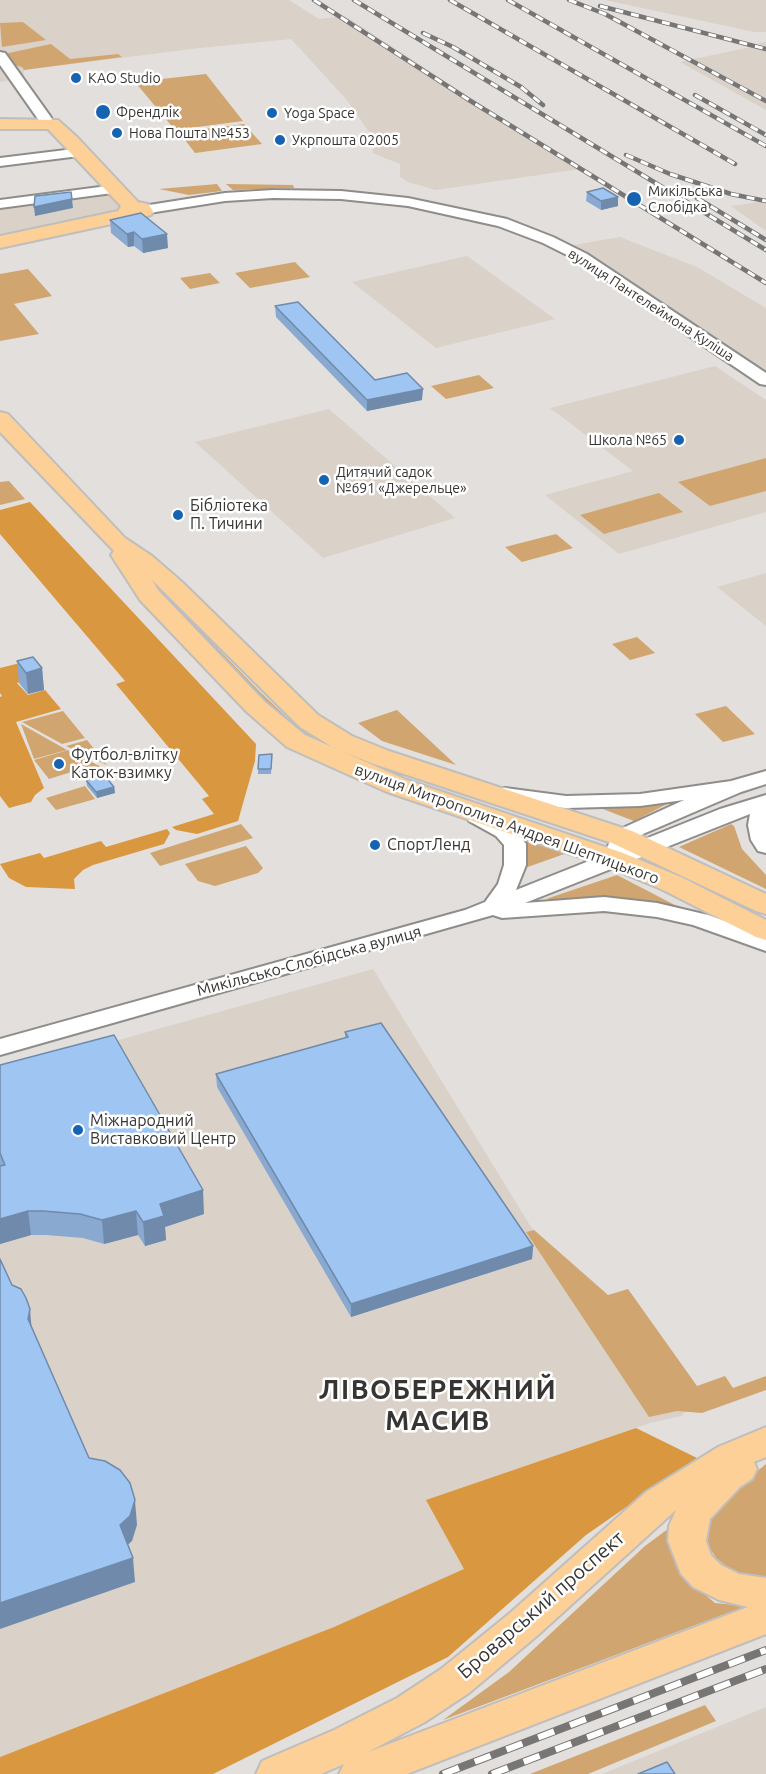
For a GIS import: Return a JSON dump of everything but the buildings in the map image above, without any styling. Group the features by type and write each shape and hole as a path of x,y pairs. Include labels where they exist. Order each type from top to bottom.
{"main road":[{"path":"0,124 44,122 81,152 135,210"},
{"name":"вулиця Пантелеймона Куліша","path":"6,239 135,210"},
{"name":"вулиця Митрополита Андрея Шептицького","path":"0,419 117,543 130,569 149,595 256,707 283,732 320,753 397,786 470,800 627,848 766,905"},
{"name":"вулиця Митрополита Андрея Шептицького","path":"627,848 690,893 766,931"},
{"name":"Броварський проспект","path":"277,1774 348,1743 411,1710 454,1681 524,1624 659,1502 731,1456 766,1441"},
{"path":"766,1452 727,1477 701,1503 691,1518 687,1541 695,1563 707,1576 733,1589 766,1593"},
{"path":"360,1774 766,1617"}],"street":[{"path":"0,56 44,122"},
{"path":"0,162 81,152"},
{"path":"0,204 115,189"},
{"name":"вулиця Пантелеймона Куліша","path":"135,210 225,197 330,195 398,200 452,209 502,222 548,240 582,257 766,380"},
{"path":"627,848 635,830 733,787 766,777"},
{"path":"470,800 525,798 566,802 640,800 733,787"},
{"path":"470,800 515,844 515,865 509,884 483,911"},
{"path":"627,848 764,802"},
{"path":"764,802 759,825 762,840 766,846"},
{"name":"Микільсько-Слобідська вулиця","path":"0,1047 483,911 627,848"},
{"path":"483,911 604,904 668,912 700,920 766,944"}],"shaded area":[{"path":"0,0 289,0 319,19 345,16 580,169 436,190 408,182 400,177 400,164 372,153 376,142 346,99 291,39 24,70 23,78 0,82"},
{"path":"605,0 766,0 766,32 754,32"},
{"path":"23,22 46,40 2,47 0,23"},
{"path":"766,42 766,110 680,62 760,45 758,43"},
{"path":"51,44 70,59 118,54 122,57 24,70 22,67 10,64 4,54"},
{"path":"206,74 243,121 175,130 135,82"},
{"path":"244,124 262,144 195,153 179,132"},
{"path":"217,184 222,191 189,195 159,189"},
{"path":"226,184 293,185 294,188 233,190"},
{"path":"111,191 123,204 122,210 30,231 0,235 0,206"},
{"path":"766,201 766,231 731,206"},
{"path":"620,237 697,267 766,308 766,374 574,245"},
{"path":"467,256 555,319 436,348 352,282"},
{"path":"295,262 310,277 250,288 235,273"},
{"path":"28,269 52,296 14,304 39,334 0,341 0,274"},
{"path":"210,273 220,283 190,289 180,278"},
{"name":"Школа №65","path":"715,366 766,400 766,512 619,554 545,495 633,471 550,408"},
{"path":"479,375 494,388 446,399 431,386"},
{"name":"Дитячий садок №691 «Джерельце»","path":"329,409 455,518 323,558 195,442"},
{"path":"766,458 766,491 710,506 678,482"},
{"path":"9,481 25,499 0,505 0,482"},
{"path":"659,493 683,512 604,534 580,515"},
{"path":"30,502 256,744 255,761 238,821 197,834 176,830 172,827 214,814 202,799 209,796 116,684 125,681 0,534 0,510"},
{"path":"556,534 573,548 522,562 505,547"},
{"path":"766,573 766,626 717,587"},
{"path":"154,583 295,725 291,728 189,630"},
{"path":"637,637 655,653 630,660 612,644"},
{"path":"24,662 36,677 17,683 28,695 45,690 61,709 16,722 44,788 35,795 31,802 9,808 0,796 0,697 2,696 0,668"},
{"path":"726,706 755,734 723,742 695,714"},
{"path":"397,710 456,765 382,741 358,723"},
{"path":"63,711 85,738 62,744 22,722"},
{"path":"21,724 67,750 34,759"},
{"path":"87,740 107,765 66,746"},
{"name":"Футбол-влітку Каток-взимку","path":"68,750 84,768 49,779 34,760"},
{"path":"72,752 109,771 84,778 78,771 85,768"},
{"path":"85,786 95,799 56,810 46,798"},
{"path":"671,802 634,821 595,806"},
{"path":"241,824 253,838 160,866 150,853"},
{"path":"731,824 734,826 742,849 766,875 766,889 679,847"},
{"path":"167,829 170,833 164,844 83,870 74,879 75,889 26,887 9,878 0,864 40,853 44,858 101,841 106,847"},
{"path":"522,837 567,853 525,868 527,846"},
{"path":"246,846 263,868 258,873 215,886 198,881 185,864"},
{"path":"617,875 698,917 605,899 546,899"},
{"path":"373,969 531,1227 608,1295 691,1407 681,1416 650,1423 427,1500 465,1569 334,1627 0,1757 0,1073"},
{"path":"534,1230 608,1295 628,1289 697,1386 725,1376 733,1388 766,1376 766,1390 702,1413 677,1411 649,1417 526,1232"},
{"path":"636,1428 697,1458 586,1535 448,1657 213,1774 0,1774 0,1757 334,1627 464,1569 426,1500"},
{"path":"766,1464 766,1577 754,1578 734,1572 717,1559 706,1543 705,1525 723,1499"},
{"path":"680,1520 697,1588 715,1603 746,1606 443,1720 509,1672 645,1546"},
{"path":"705,1705 716,1721 588,1774 530,1774"},
{"path":"766,1707 766,1774 602,1774"}],"railway":[{"path":"314,0 469,100 766,283"},
{"path":"354,0 766,250"},
{"path":"450,0 735,164"},
{"path":"508,0 766,146"},
{"path":"569,0 605,14 766,101"},
{"path":"600,6 766,49"},
{"path":"423,33 453,47 521,87 543,105"},
{"path":"695,95 766,135"},
{"path":"626,155 670,174 731,194 766,201"},
{"path":"697,198 766,240"},
{"path":"443,1774 766,1650"},
{"path":"492,1774 766,1669"}],"place":[{"name":"KAO Studio","path":"76,78"},
{"name":"Френдлік","path":"103,112"},
{"name":"Yoga Space","path":"272,113"},
{"name":"Нова Пошта №453","path":"117,133"},
{"name":"Укрпошта 02005","path":"280,140"},
{"name":"Микільська Слобідка","path":"634,199"},
{"name":"Школа №65","path":"679,440"},
{"name":"Дитячий садок №691 «Джерельце»","path":"324,480"},
{"name":"Бібліотека П. Тичини","path":"178,515"},
{"name":"Футбол-влітку Каток-взимку","path":"59,764"},
{"name":"СпортЛенд","path":"375,845"},
{"name":"Міжнародний Виставковий Центр","path":"78,1130"}],"district":[{"name":"ЛІВОБЕРЕЖНИЙ МАСИВ","path":"438,1406"}]}
